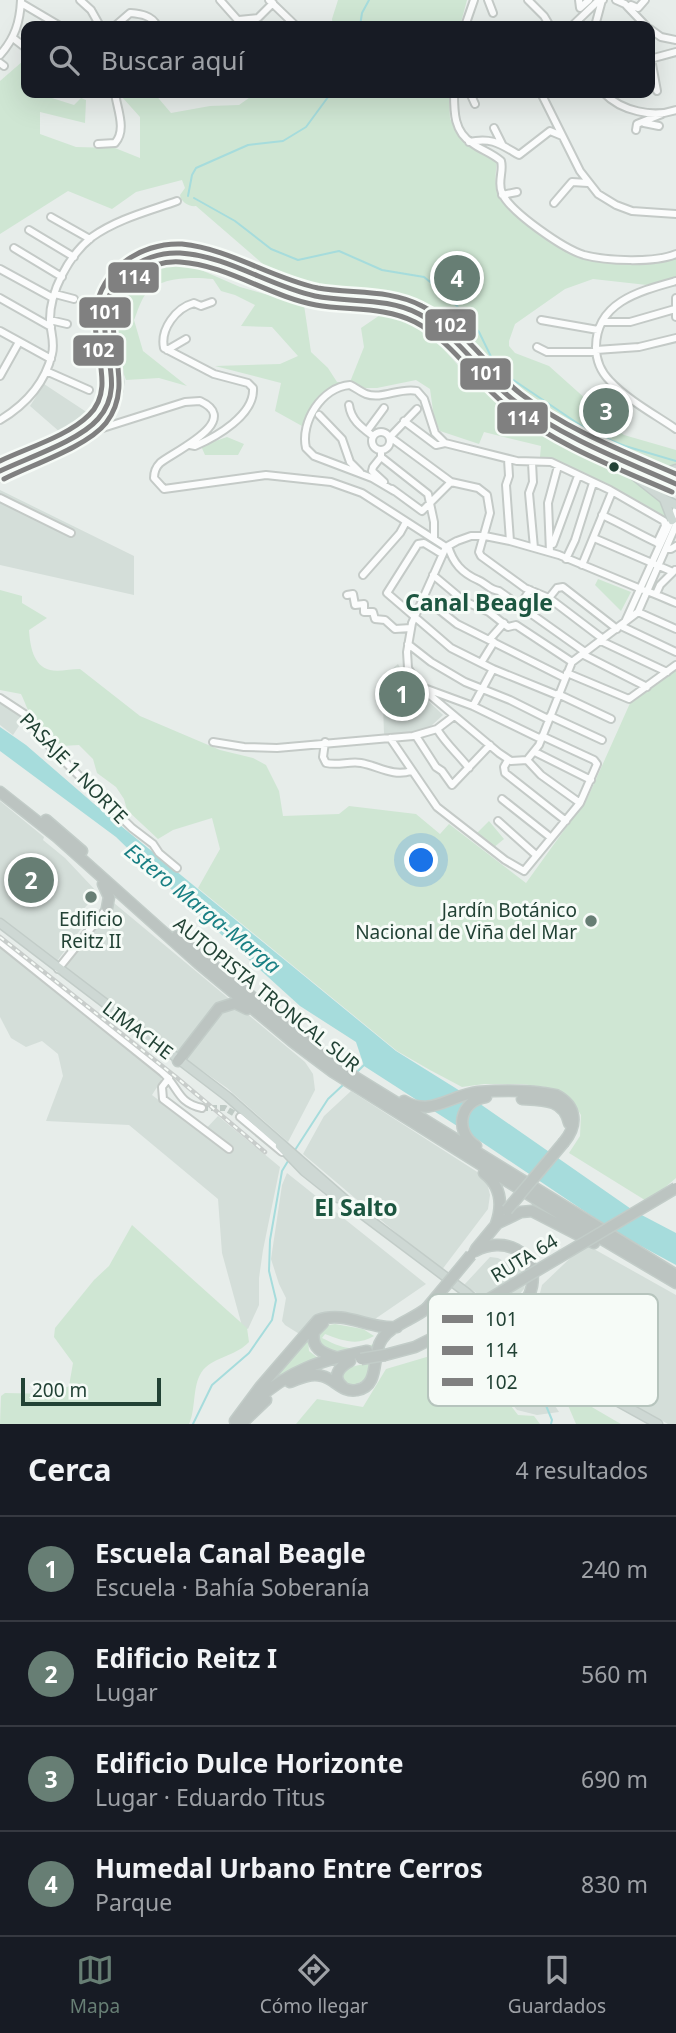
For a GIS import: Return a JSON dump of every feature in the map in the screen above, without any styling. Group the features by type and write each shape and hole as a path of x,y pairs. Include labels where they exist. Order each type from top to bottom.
{"highway":[{"name":"AUTOPISTA TRONCAL SUR","path":"0,784 64,834 170,930 337,1067"},
{"name":"AUTOPISTA TRONCAL SUR","path":"0,792 262,1016 355,1079 676,1283"},
{"path":"89,867 107,891 107,908"},
{"path":"178,1060 219,1008 238,1004 262,1016"},
{"name":"AUTOPISTA TRONCAL SUR","path":"355,1079 676,1275"},
{"path":"355,1079 410,1105 432,1108 462,1095 481,1092 547,1094 560,1097 573,1113 573,1126 566,1140 439,1294"},
{"path":"355,1079 390,1113 492,1179 500,1197 496,1224"},
{"path":"566,1140 568,1118 558,1105 546,1101 493,1097 474,1101 463,1113 462,1130 466,1137 578,1217"},
{"name":"RUTA 64","path":"502,1294 676,1188"},
{"name":"RUTA 64","path":"505,1294 676,1196"},
{"path":"496,1224 521,1212 537,1212 577,1235 648,1267"},
{"path":"473,1253 490,1245 504,1244 516,1248 531,1265 529,1294"},
{"path":"290,1382 318,1376 346,1389 360,1389 369,1382 382,1342 397,1327 428,1307"},
{"path":"236,1423 299,1340 318,1320 329,1317 344,1318 381,1327 397,1327"},
{"path":"336,1357 320,1352 314,1344 314,1332 320,1325 335,1321 362,1325 382,1342"},
{"name":"RUTA 64","path":"359,1357 382,1342 413,1341 428,1336"},
{"path":"236,1423 262,1395 288,1376 310,1365 336,1357 359,1357"},
{"path":"236,1423 290,1382 314,1370 359,1357"},
{"path":"346,1389 338,1381 339,1368 359,1357"}],"main road":[{"path":"0,471 83,430 101,415 110,399 113,384 103,333 107,299 132,267 152,257 174,253 196,256 303,293 407,308 442,328 477,366 515,401 561,431 676,484"},
{"path":"0,477 90,432 105,419 114,403 118,387 109,332 115,301 125,285 140,272 157,263 177,260 202,264 303,300 393,310 417,320 438,334 475,375 524,415 570,442 676,490"},
{"path":"608,453 659,472 676,469"},
{"path":"620,465 676,507"},
{"path":"664,499 674,522"},
{"name":"LIMACHE","path":"0,923 228,1097 335,1196 466,1294"},
{"name":"LIMACHE","path":"416,1256 460,1294"},
{"name":"LIMACHE","path":"626,1406 658,1424"}],"street":[{"path":"80,0 92,10 98,21"},
{"path":"220,0 239,21"},
{"path":"467,21 474,0"},
{"path":"488,0 493,13"},
{"path":"528,0 547,21"},
{"path":"579,0 578,6 581,8 589,0"},
{"path":"577,21 603,0"},
{"path":"597,21 603,0"},
{"path":"620,1 627,1 637,9 645,0"},
{"path":"248,21 258,18 271,1 291,21"},
{"path":"620,1 641,21"},
{"path":"0,55 13,38 20,18 21,2 52,21"},
{"path":"121,21 130,13 148,17 152,21"},
{"path":"655,33 676,40"},
{"path":"13,38 21,44"},
{"path":"655,58 676,52"},
{"path":"655,80 657,91"},
{"path":"98,144 116,143 121,137 116,98"},
{"path":"454,98 455,120 469,142 501,161 502,195 541,231 584,255 645,259 676,254"},
{"path":"472,98 475,104"},
{"path":"542,98 588,183 601,196 625,209 644,213 676,214"},
{"path":"610,98 617,104 662,114"},
{"path":"636,130 638,124 676,110"},
{"path":"644,123 659,126"},
{"path":"494,128 502,144"},
{"path":"469,142 489,140 502,144 519,155 550,131 562,136"},
{"path":"554,203 574,181 588,183"},
{"path":"502,195 517,192"},
{"path":"0,420 28,399 46,371 53,349 50,324 54,296 74,257 90,239 119,222 177,201"},
{"path":"51,217 90,239"},
{"path":"29,230 74,257"},
{"path":"13,248 62,277"},
{"path":"0,269 54,296 74,299"},
{"path":"676,281 627,297 615,305 601,322 596,351 599,365 609,380 676,429"},
{"path":"601,322 630,322 675,313 676,298"},
{"path":"0,299 50,324 67,324"},
{"path":"190,445 195,446 227,430 250,402 253,388 248,383 214,374 167,351 163,341 174,314 194,303 201,306 212,302"},
{"path":"541,320 598,330"},
{"path":"0,331 51,359"},
{"path":"537,347 547,352 596,351 639,347 676,338"},
{"path":"167,351 186,339"},
{"path":"0,376 19,342"},
{"path":"46,371 89,390"},
{"path":"394,491 362,474 314,456 306,448 305,431 308,419 319,403 339,388 351,385 365,394 417,391 424,398 435,433 445,443"},
{"path":"90,432 185,402 200,401 208,406 213,420 211,425 190,445 159,464 154,471 156,482 168,489 266,475 331,482 362,492 434,538 471,578 491,590 499,591 583,653 647,687"},
{"path":"349,405 356,422 370,434 372,444 428,494 434,538"},
{"path":"370,434 384,408"},
{"path":"417,409 390,437 387,448 372,471 418,510 425,510 451,482"},
{"path":"318,415 342,439 350,462 362,474"},
{"path":"105,419 114,425"},
{"path":"404,421 436,446 445,443 508,459 546,461 612,492 664,522 661,545 644,590 638,612 572,662 535,752 527,760 508,760 419,686 408,668 408,644 414,618 446,549 464,538 485,536 510,541 550,552 644,590 675,601"},
{"path":"370,434 382,431 451,482 478,488 487,495 490,513 478,552 481,556 530,590 549,598 602,640 667,672"},
{"path":"508,459 509,476 506,485 510,541"},
{"path":"532,462 533,482 529,493 534,548"},
{"path":"550,552 548,503 558,466"},
{"path":"550,552 578,476"},
{"path":"566,559 575,541 593,483"},
{"path":"582,565 612,492"},
{"path":"0,498 71,533"},
{"path":"661,545 674,522 676,507"},
{"path":"602,515 661,545 671,549 676,545"},
{"path":"363,575 400,534 407,522"},
{"path":"594,538 655,565 675,570"},
{"path":"446,549 418,544 387,593 444,643 493,669 611,719"},
{"path":"656,594 660,585 675,570"},
{"path":"433,575 464,601 489,612 511,628 526,611"},
{"path":"549,598 558,587 563,587 621,626 676,652"},
{"path":"520,606 530,590"},
{"path":"621,626 644,590"},
{"path":"347,594 354,594 355,605 364,604 364,612 373,612 375,618 386,620 395,629 411,628"},
{"path":"423,597 457,624 566,675 621,697 632,698 676,665"},
{"path":"638,612 676,629"},
{"path":"481,663 491,641 504,623"},
{"path":"516,625 572,662"},
{"path":"408,644 445,671 602,740"},
{"path":"473,706 493,669"},
{"path":"390,738 437,807 505,860 524,871 580,803 597,764 594,760 473,706 419,686"},
{"name":"PASAJE 1 NORTE","path":"0,698 29,717 51,748 132,828 177,867"},
{"path":"396,746 456,718 465,704"},
{"path":"437,729 449,748 455,751 469,768"},
{"path":"414,736 452,785 490,745"},
{"path":"213,741 266,748 414,736"},
{"path":"326,742 323,757 326,763 360,763 396,773 411,771"},
{"path":"535,752 591,780"},
{"path":"508,760 504,767 505,773 566,821"},
{"path":"527,760 541,775 580,803"},
{"path":"502,799 550,837"},
{"path":"498,821 536,855"},
{"path":"58,969 107,908"},
{"name":"LIMACHE","path":"0,942 169,1078 185,1102 202,1108"},
{"path":"169,1078 162,1087 163,1099 229,1149"},
{"name":"LIMACHE","path":"240,1117 293,1157"}],"shaded area":[{"path":"44,384 88,413 79,426 61,433 30,406"},
{"path":"0,490 134,556 134,595 0,565"},
{"path":"398,664 409,683 443,715 431,726 415,732 384,734 386,674"},
{"path":"0,695 25,717 13,735 0,725"},
{"path":"0,801 44,837 43,840 65,858 98,893 81,912 89,918 57,961 0,918"},
{"path":"114,903 305,1062 313,1074 315,1090 288,1142 227,1088 121,1014 63,968"},
{"path":"0,946 162,1074 161,1081 152,1095 202,1133 218,1116 280,1167 263,1250 259,1305 248,1329 242,1326 222,1253 218,1199 129,1125 46,1121 63,1076 58,1054 42,1041 26,1047 11,1038 0,1017"},
{"path":"351,1091 482,1175 487,1182 490,1195 488,1209 441,1271 303,1154 324,1116"},
{"path":"287,1173 426,1284 375,1319 340,1313 323,1314 301,1335 285,1325 282,1321 286,1298 271,1259 282,1185"},
{"path":"585,1244 676,1295 676,1424 668,1424 635,1406 658,1406 658,1294 540,1294 542,1285"},
{"path":"490,1257 498,1258 524,1272 526,1280 520,1294 478,1294 464,1285"},
{"path":"514,1406 555,1406 559,1412 537,1415 517,1410"}],"green space":[{"path":"338,0 467,0 461,21 332,19"},
{"path":"21,63 21,98 52,98 74,105 81,98 86,100 85,123 40,112 40,134 76,147 115,148 140,158 140,117 123,98 158,98 171,113 210,106 239,105 249,98 449,98 450,119 467,142 497,160 496,181 503,200 536,230 575,254 595,259 630,260 676,255 676,277 647,285 593,279 565,289 515,324 509,346 515,353 549,366 587,400 585,407 624,435 676,450 676,465 666,470 658,470 591,440 525,403 489,372 458,337 434,316 397,299 337,293 285,283 196,206 184,202 180,195 185,188 182,180 136,192 112,209 68,191 0,234 0,81"},
{"path":"170,264 192,266 240,287 304,305 311,352 328,368 337,382 350,382 364,347 361,328 383,313 419,327 496,402 548,437 609,466 637,483 665,505 668,519 550,459 540,457 541,446 484,432 479,444 440,431 434,418 430,389 416,380 377,388 365,388 354,383 338,386 314,404 302,426 275,411 281,383 215,366 280,364 298,356 272,327 241,326 255,305 221,291 213,279 186,278 159,284 145,295 134,320 143,351 187,386 159,378 126,380 113,344 113,315 124,292 133,282 156,268"},
{"path":"227,437 244,444 238,455 205,455 201,446"},
{"path":"598,579 631,592 621,611 595,585"},
{"path":"0,590 22,596 22,603 47,618 29,630 36,660 44,668 53,671 80,669 140,716 220,750 253,758 266,765 279,791 283,816 339,814 349,806 416,814 440,834 449,824 526,883 588,797 631,701 676,669 676,1178 648,1202 569,1153 580,1136 581,1115 562,1093 546,1087 522,1084 462,1087 397,1051 198,888 220,849 212,818 173,830 158,839 127,810 116,787 97,773 93,759 79,745 62,746 36,723 21,694 0,690"},
{"path":"489,821 504,839 493,848 476,834"},
{"path":"132,1225 247,1328 249,1342 239,1350 211,1363 201,1372 189,1424 0,1424 1,1396 5,1393 53,1394 69,1386 73,1363 54,1337 55,1328 94,1280 109,1266"},
{"path":"335,1324 363,1329 374,1336 356,1342 325,1334 322,1338 348,1348 374,1344 371,1348 332,1354 320,1348 316,1333 324,1326"},
{"path":"308,1339 309,1351 318,1358 294,1368 265,1390"},
{"path":"428,1357 428,1406 511,1406 518,1415 534,1416 540,1424 296,1424 317,1399 363,1407 386,1369"},
{"path":"371,1362 366,1379 355,1385 344,1384 341,1379 343,1369"},
{"path":"568,1406 590,1406 621,1424 576,1424"}],"water":[{"name":"Estero Marga-Marga","path":"0,727 26,745 396,1051 473,1099 634,1211 676,1233 676,1265 617,1233 364,1066 356,1042 300,1006 116,837 0,751"}],"waterway":[{"path":"361,21 369,0"},
{"path":"188,196 196,168 248,145 283,141 306,127 327,98"},
{"path":"194,198 235,221 271,249 298,260 339,251 382,270 424,277 450,298 479,332 497,369 592,433 676,461"},
{"path":"355,1074 364,1065"},
{"path":"295,1150 328,1099 343,1085"},
{"path":"193,1424 212,1385 249,1353 272,1320 276,1300 269,1271 270,1240 282,1171 288,1161"},
{"path":"546,1406 551,1424"}],"tunnel":[{"path":"202,1108 225,1108 240,1117"}],"railway":[{"path":"0,937 176,1077 265,1152"}],"transit line":[{"name":"102","path":"0,461 59,435 89,415 99,400 102,383 95,324 97,303 105,283 123,263 136,254 158,246 182,244 234,257 284,278 318,288 384,294 422,306 450,324 508,383 539,407 596,439 676,474"},
{"name":"101","path":"0,471 66,442 98,419 108,402 112,385 105,329 105,310 111,291 126,272 138,263 158,255 180,253 232,265 315,296 394,305 419,314 446,333 503,392 534,415 594,448 676,484"},
{"name":"114","path":"4,479 72,448 106,423 116,405 119,386 113,328 114,310 121,292 145,269 162,263 180,262 214,269 299,301 328,307 391,313 415,322 452,350 496,397 527,421 587,455 672,492"}],"place":[{"name":"Humedal Urbano Entre Cerros","path":"457,278"},
{"name":"Edificio Dulce Horizonte","path":"606,411"},
{"name":"Escuela Canal Beagle","path":"402,694"},
{"name":"Edificio Reitz I","path":"31,880"},
{"name":"Edificio Reitz II","path":"91,897"},
{"name":"Jardín Botánico Nacional de Viña del Mar","path":"591,921"}],"district":[{"name":"Canal Beagle","path":"479,602"},
{"name":"El Salto","path":"356,1207"}]}
